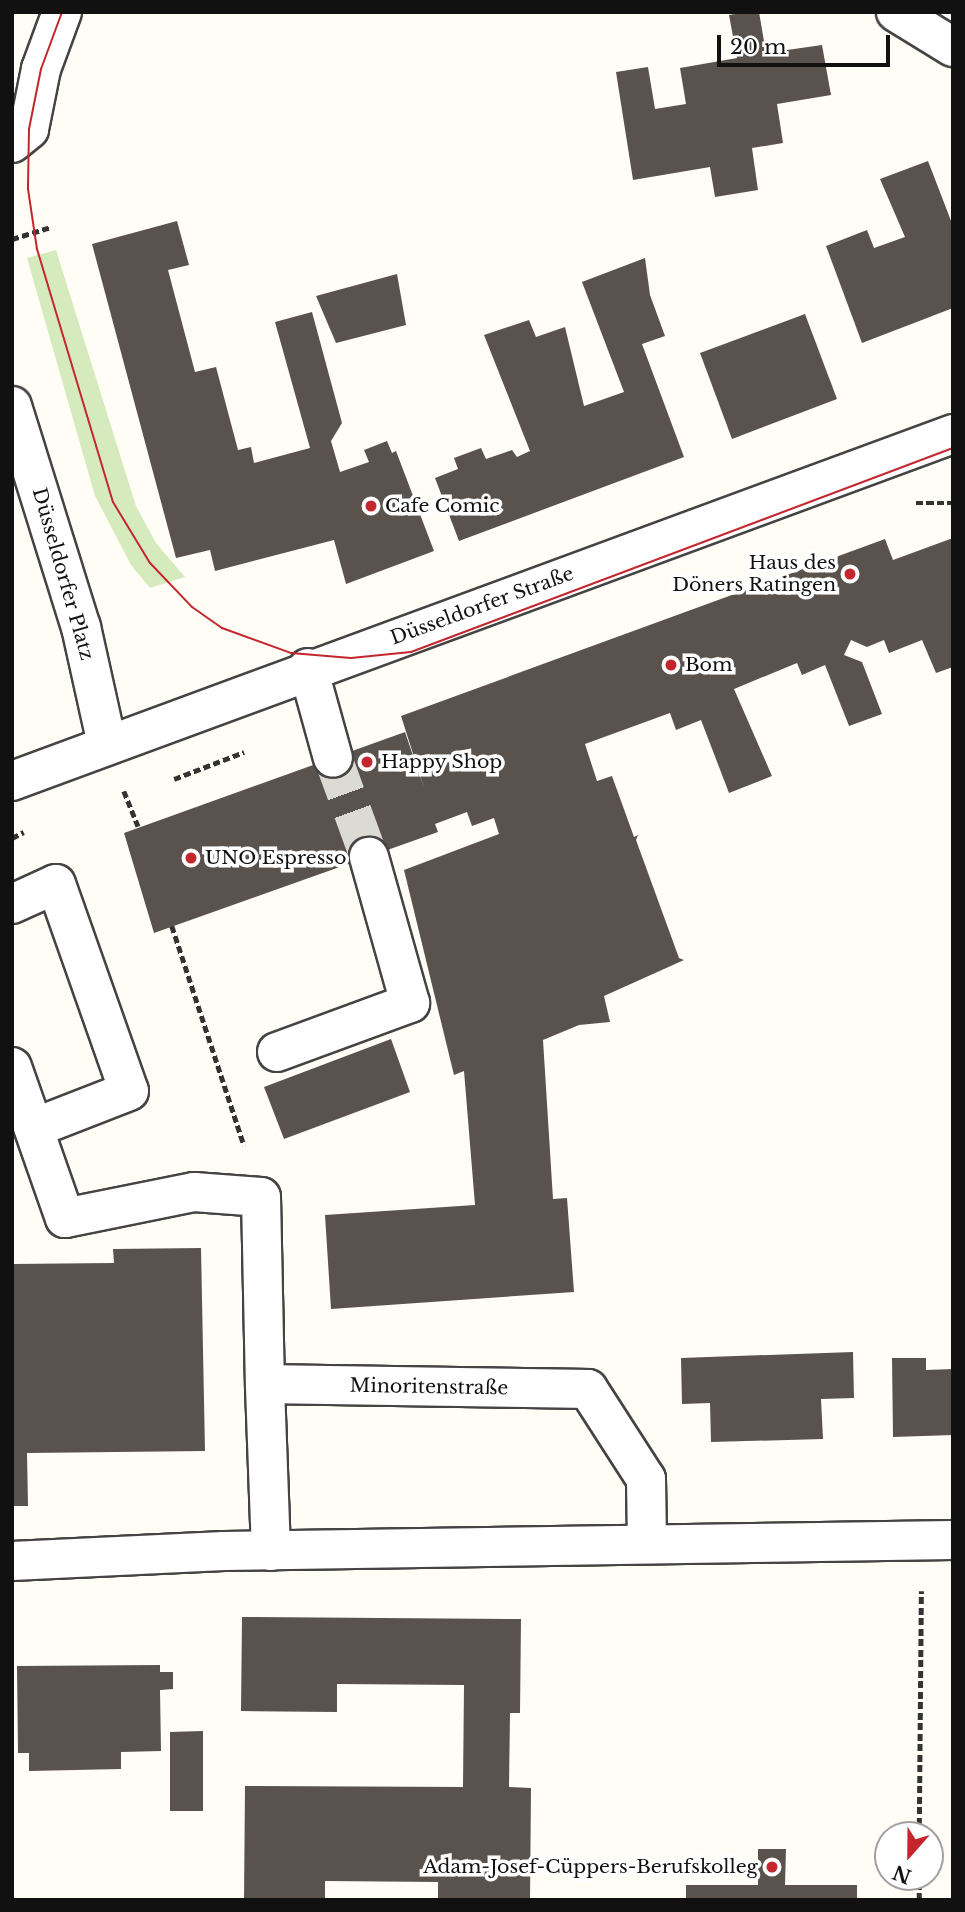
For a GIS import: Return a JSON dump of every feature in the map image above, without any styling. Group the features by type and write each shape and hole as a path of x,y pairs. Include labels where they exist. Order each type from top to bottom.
{"street":[{"path":"12,142 29,129 33,98 62,12"},
{"path":"896,12 953,47"},
{"name":"Düsseldorfer Platz","path":"12,406 81,626 107,744"},
{"name":"Düsseldorfer Straße","path":"12,780 308,668 953,434"},
{"path":"308,668 333,758"},
{"path":"277,1052 410,1003 369,857"},
{"path":"12,904 57,884 129,1091 34,1128"},
{"path":"12,1067 65,1218 194,1192 261,1197 271,1551"},
{"name":"Minoritenstraße","path":"265,1384 588,1389 646,1479 647,1544"},
{"path":"12,1561 271,1551 937,1540"}],"path":[{"path":"12,239 51,228"},
{"path":"172,926 261,1197"},
{"path":"920,1821 937,1540"}],"green space":[{"path":"56,250 136,506 156,543 185,577 150,588 131,565 95,496 27,258"}],"building":[{"path":"759,12 766,53 822,45 831,95 777,104 783,143 752,148 758,190 715,197 710,167 633,180 616,72 648,67 655,109 686,104 680,68 737,58 729,15"},
{"path":"928,161 953,226 953,308 862,343 826,246 867,230 874,248 905,237 880,179"},
{"path":"177,221 189,265 168,270 195,372 216,367 238,450 251,447 254,463 310,448 275,322 312,312 342,423 331,441 340,472 369,462 364,450 387,441 392,453 396,451 434,551 346,584 334,540 215,571 210,550 176,558 92,244"},
{"path":"645,258 650,295 665,336 642,344 684,457 459,541 435,478 458,469 454,458 481,448 486,459 512,450 517,457 530,451 484,335 529,320 536,337 565,327 584,406 624,392 582,282"},
{"path":"397,274 406,325 336,343 316,296"},
{"path":"805,314 837,399 732,439 700,353"},
{"path":"953,538 953,667 936,673 922,640 889,653 884,640 867,647 851,640 844,655 862,662 882,714 849,726 825,665 802,675 797,663 734,689 772,776 729,793 701,720 676,730 670,713 585,744 597,781 612,776 634,837 638,835 636,840 679,958 684,960 604,996 610,1022 579,1025 543,1040 553,1199 567,1198 574,1292 331,1309 325,1215 475,1205 464,1071 454,1075 404,870 499,834 494,818 472,826 467,812 435,824 438,832 154,933 124,833 405,732 424,788 401,716 885,539 893,560"},
{"path":"391,1039 410,1092 284,1139 264,1087"},
{"path":"201,1248 205,1451 27,1453 28,1506 12,1506 12,1264 114,1263 113,1249"},
{"path":"853,1352 854,1398 821,1399 823,1439 711,1442 710,1403 682,1404 681,1358"},
{"path":"892,1358 926,1358 926,1370 953,1369 953,1435 893,1437"},
{"path":"242,1617 521,1619 520,1713 510,1713 509,1787 531,1788 530,1900 438,1900 438,1882 325,1881 325,1900 244,1900 245,1786 463,1787 464,1685 337,1684 337,1712 241,1711"},
{"path":"160,1665 160,1672 173,1672 173,1689 160,1690 161,1751 121,1752 121,1769 29,1771 29,1753 18,1753 17,1666"},
{"path":"203,1731 203,1811 170,1811 170,1732"},
{"name":"Adam-Josef-Cüppers-Berufskolleg","path":"758,1849 786,1849 785,1885 857,1885 857,1900 686,1900 686,1885 758,1885"}],"tunnel":[{"path":"333,758 369,857"}],"tram line":[{"path":"62,12 41,69 29,129 28,189 37,249 113,502 150,563 192,607 222,628 291,653 351,658 411,652 953,448"}],"place":[{"name":"Cafe Comic","path":"371,506"},
{"name":"Haus des Döners Ratingen","path":"850,574"},
{"name":"Bom","path":"671,665"},
{"name":"Happy Shop","path":"367,762"},
{"name":"UNO Espresso","path":"191,858"},
{"name":"Adam-Josef-Cüppers-Berufskolleg","path":"772,1867"}]}
